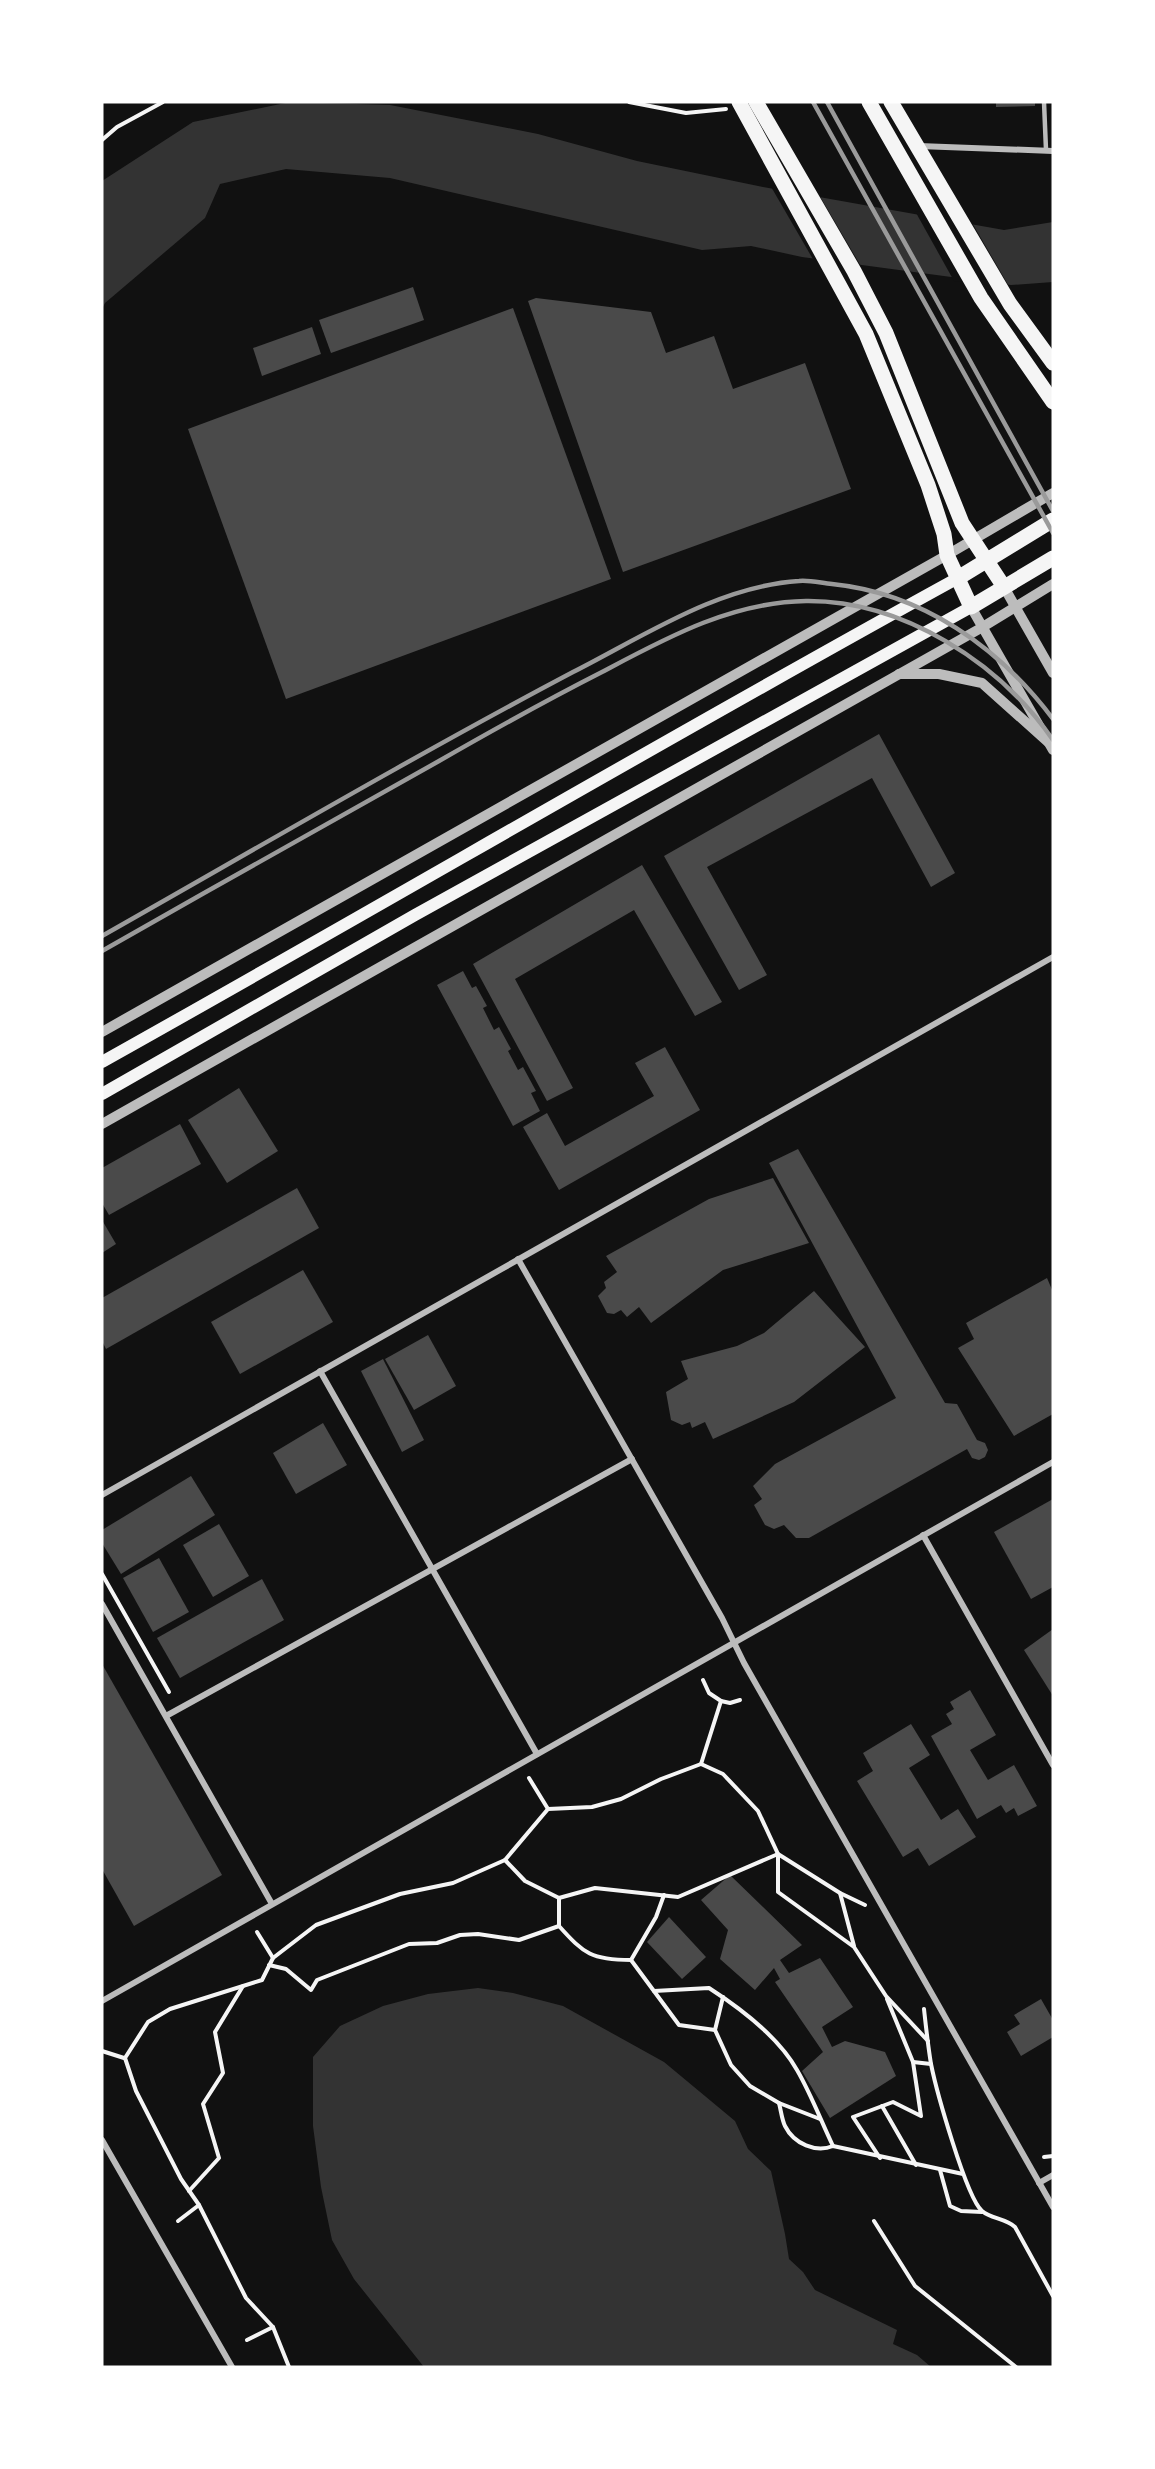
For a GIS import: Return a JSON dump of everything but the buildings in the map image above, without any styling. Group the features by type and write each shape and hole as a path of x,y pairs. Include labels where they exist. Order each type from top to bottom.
{"main road":[{"path":"869,102 981,298 1053,402"},
{"path":"891,102 1010,304 1053,363"},
{"path":"745,104 755,132 866,334 928,485 944,534 947,555 971,607"},
{"path":"745,104 774,136 854,271 886,333 962,523 975,539 1004,587"},
{"path":"102,1062 320,940 657,746 958,579 1053,520"},
{"path":"102,1094 405,920 971,607 1053,558"}],"street":[{"path":"917,146 1050,151"},
{"path":"102,1032 1053,493"},
{"path":"102,1124 981,628 1053,584"},
{"path":"1004,587 1053,673"},
{"path":"971,607 981,628 1051,746"},
{"path":"896,674 939,674 982,683 1051,746"},
{"path":"102,1495 1053,957"},
{"path":"519,1259 755,1684 1053,2206"},
{"path":"320,1371 537,1754"},
{"path":"166,1716 632,1459"},
{"path":"102,2001 1053,1462"},
{"path":"923,1535 1053,1765"},
{"path":"102,1604 273,1904"},
{"path":"102,2140 232,2367"},
{"path":"1040,2183 1053,2175"}],"lane":[{"path":"1044,102 1050,151"}],"path":[{"path":"102,140 117,127 163,102"},
{"path":"629,102 686,113 745,104"},
{"path":"102,1574 170,1692"},
{"path":"703,1680 709,1693 721,1701 730,1703 740,1701"},
{"path":"700,1764 721,1701"},
{"path":"125,2058 148,2022 170,2009 262,1980 273,1958 316,1925 400,1894 453,1883 505,1860 548,1809 592,1807 621,1799 661,1779 700,1764 723,1774 758,1811 778,1854 778,1892 854,1947"},
{"path":"529,1778 548,1809"},
{"path":"778,1854 840,1893 865,1905"},
{"path":"505,1860 525,1881 559,1898 595,1888 678,1897 778,1854"},
{"path":"840,1893 854,1947 885,1996 913,2062 921,2116 893,2102 853,2117 880,2158"},
{"path":"631,1960 656,1917 664,1895"},
{"path":"559,1898 559,1926 581,1951 610,1960 631,1960"},
{"path":"269,1965 286,1969 311,1989 317,1980 409,1944 437,1943 460,1935 478,1934 519,1940 559,1926"},
{"path":"257,1932 273,1958"},
{"path":"631,1960 679,2025 715,2030"},
{"path":"189,2190 219,2158 203,2104 223,2073 214,2032 244,1986"},
{"path":"654,1991 709,1988 723,1997 781,2047 797,2069 833,2146"},
{"path":"885,1996 928,2041"},
{"path":"723,1997 715,2030 731,2065 750,2086 778,2103 820,2119"},
{"path":"924,2009 931,2064 963,2174 975,2202 983,2212"},
{"path":"102,2051 125,2058"},
{"path":"125,2058 136,2091 199,2205 246,2298 273,2327 289,2367"},
{"path":"913,2062 931,2064"},
{"path":"778,2103 785,2127 801,2144 823,2150 833,2146 880,2158 963,2174"},
{"path":"882,2106 916,2165"},
{"path":"1044,2157 1053,2156"},
{"path":"940,2170 950,2206 961,2211 983,2212 1002,2218 1014,2226 1053,2296"},
{"path":"178,2221 199,2205"},
{"path":"874,2221 915,2286 1016,2367"},
{"path":"247,2340 273,2327"}],"shaded area":[{"path":"290,102 390,105 538,134 637,161 763,187 1004,230 1053,222 1053,282 1011,285 802,257 751,246 702,250 390,178 286,169 220,184 205,218 105,303 102,309 102,181 193,122"},
{"path":"478,1988 513,1993 563,2006 664,2062 735,2121 748,2149 771,2171 789,2259 803,2272 815,2290 897,2330 893,2344 917,2355 931,2367 424,2367 354,2279 332,2240 321,2187 313,2126 313,2057 340,2026 383,2006 428,1994"}],"pier":[{"path":"770,185 818,193 862,268 814,261"},
{"path":"915,211 971,221 1010,288 954,281"}],"railway":[{"path":"813,102 1053,533"},
{"path":"827,102 1053,511"},
{"path":"102,936 454,736 654,629 711,602 769,585 807,581 865,589 927,612 956,628 983,647 1032,693 1053,719"},
{"path":"102,951 561,693 675,635 725,615 751,608 806,601 842,603 878,611 912,624 976,661 1005,685 1031,712 1053,740"}]}
